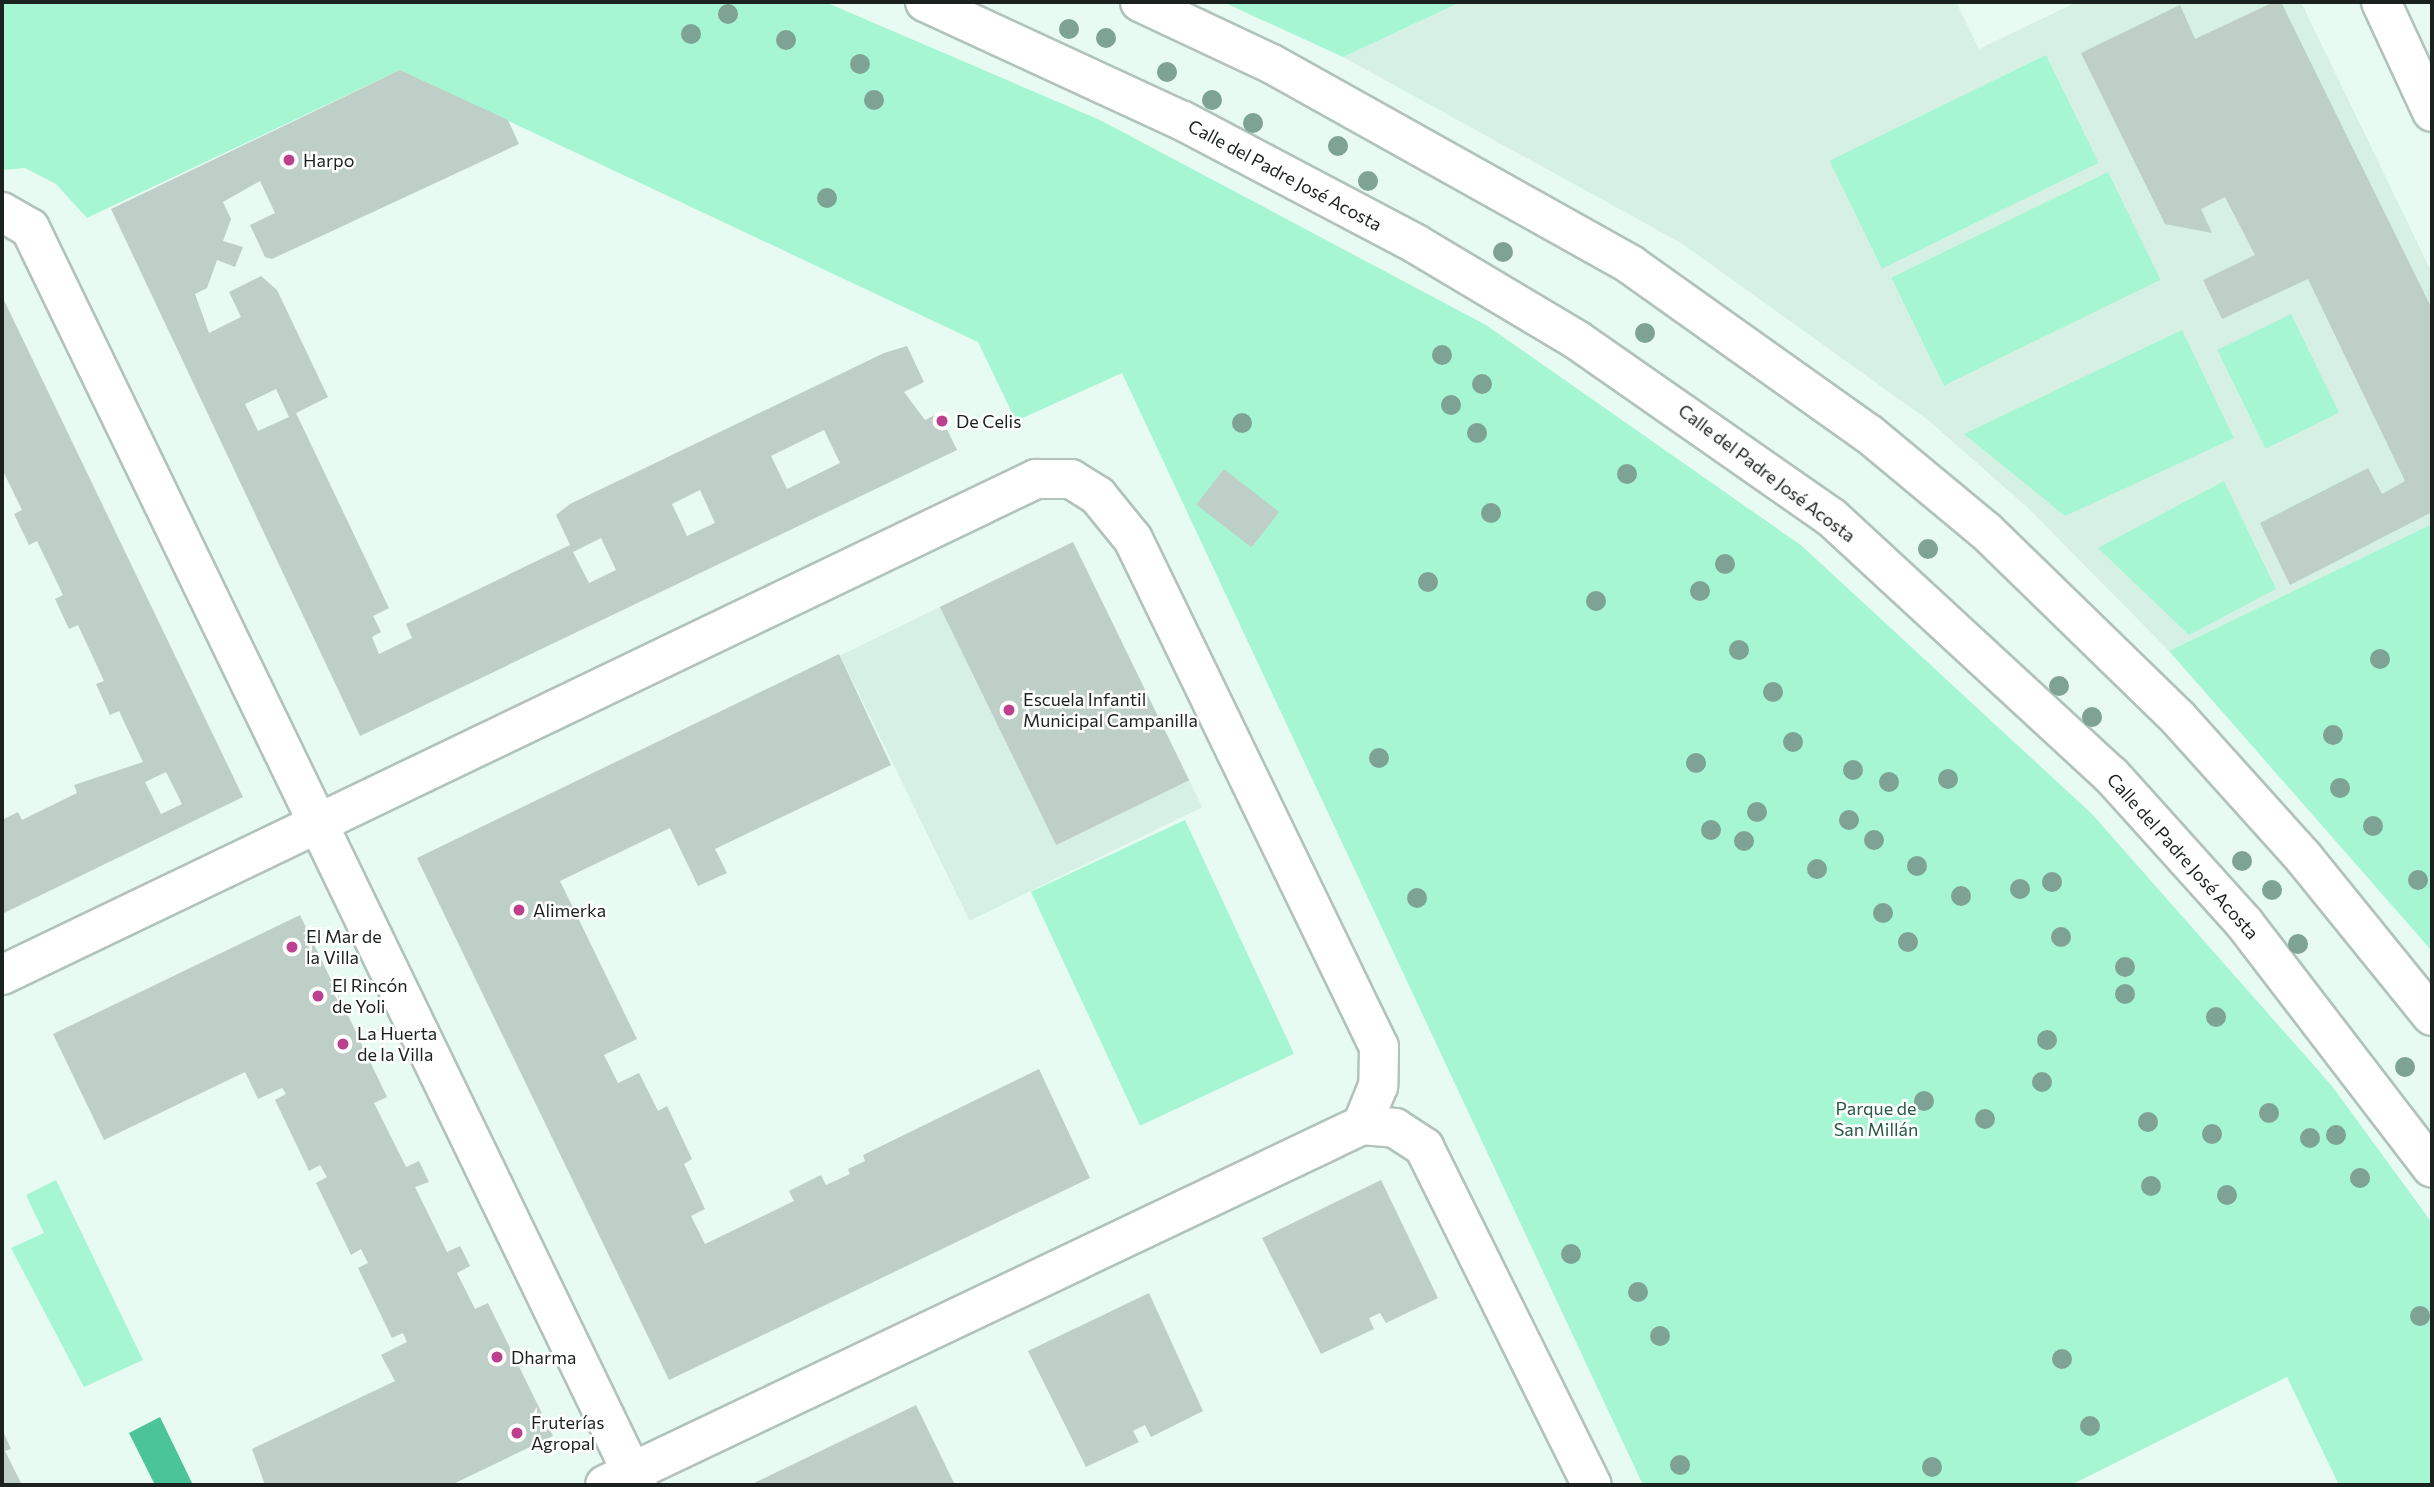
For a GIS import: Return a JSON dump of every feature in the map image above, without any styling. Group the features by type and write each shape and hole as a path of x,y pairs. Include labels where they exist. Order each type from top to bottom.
{"main road":[{"name":"Calle del Padre José Acosta","path":"925,2 1183,121 1416,244 1588,348 1831,517 2111,775 2245,924 2432,1168"},
{"path":"1140,2 1272,64 1631,265 1869,434 1986,531 2179,719 2305,858 2432,1016"},
{"path":"2381,2 2432,112"},
{"path":"2,212 30,228 318,822 625,1481 1362,1125 1395,1128 1424,1147 1592,1485"},
{"path":"2,975 1036,479 1071,479 1098,496 1133,539 1378,1047 1378,1086 1362,1125"}],"shaded area":[{"path":"1461,2 1956,2 1979,49 2077,2 2301,2 2432,273 2432,524 2169,651 2029,509 1928,420 1681,243 1343,57"},
{"name":"Escuela Infantil Municipal Campanilla","path":"1073,542 1202,807 970,921 840,656"},
{"path":"160,1417 193,1485 155,1485 129,1433"}],"green space":[{"name":"Parque de San Millán","path":"2,2 825,2 1100,120 1486,325 1802,546 2092,814 2332,1086 2432,1223 2432,1485 2339,1485 2287,1377 2071,1485 1643,1485 1122,373 1016,421 978,342 400,70 87,218 56,184 25,168 2,170"},
{"path":"1223,2 1461,2 1343,57"},
{"path":"2046,55 2099,163 1882,269 1829,161"},
{"path":"2108,172 2161,280 1944,386 1891,278"},
{"path":"2291,314 2339,413 2266,449 2217,350"},
{"path":"2182,330 2234,438 2065,516 1964,434"},
{"path":"2224,481 2276,589 2189,635 2098,548"},
{"path":"2432,524 2432,951 2169,651"},
{"path":"1185,820 1294,1054 1140,1126 1031,892"},
{"path":"56,1180 143,1360 84,1387 11,1248 44,1233 26,1195"}],"building":[{"path":"2274,2 2281,2 2432,309 2432,512 2290,585 2260,523 2368,468 2382,494 2405,481 2308,279 2222,319 2203,280 2255,255 2225,197 2201,209 2212,233 2165,224 2081,53 2180,5 2195,39"},
{"path":"400,70 508,120 519,144 272,259 265,257 250,225 275,213 260,181 223,202 231,219 223,241 243,247 235,267 217,260 207,288 195,294 209,333 241,317 229,292 261,276 277,290 328,397 296,413 389,608 373,616 381,632 372,637 379,654 412,638 406,624 570,545 556,515 570,504 884,353 907,346 924,382 904,392 925,420 939,413 957,450 360,736 111,209","holes":["276,389 289,417 258,431 245,404","824,430 840,463 787,489 771,456","700,490 715,523 687,536 672,504","601,538 616,570 589,583 573,552"]},
{"path":"2,296 243,797 2,914 2,820 18,812 22,820 77,793 74,785 143,762 119,711 110,715 96,684 104,681 78,625 69,629 55,599 63,595 37,541 29,545 14,514 22,510 2,469","holes":["166,772 182,804 161,814 145,782"]},
{"path":"1224,469 1279,512 1251,548 1196,504"},
{"path":"1073,542 1189,780 1056,845 940,607"},
{"path":"839,654 891,765 715,849 727,873 698,886 670,828 560,881 637,1039 604,1055 618,1083 639,1073 658,1111 667,1106 692,1159 684,1164 705,1209 691,1216 705,1244 794,1201 789,1191 821,1175 826,1185 850,1174 848,1169 865,1161 863,1155 1039,1069 1090,1178 669,1380 417,858"},
{"path":"300,915 387,1097 374,1103 406,1167 419,1161 429,1182 415,1187 447,1252 460,1246 470,1266 457,1273 475,1309 488,1303 553,1436 451,1485 265,1485 252,1449 395,1381 381,1355 407,1342 403,1333 392,1338 358,1268 368,1263 361,1249 351,1255 316,1183 327,1177 320,1165 309,1171 275,1100 286,1094 282,1088 258,1099 245,1072 104,1140 53,1034"},
{"path":"1381,1180 1438,1298 1386,1323 1380,1313 1369,1318 1374,1329 1321,1354 1262,1238"},
{"path":"1149,1293 1203,1411 1151,1437 1145,1425 1133,1431 1139,1442 1086,1467 1028,1351"},
{"path":"916,1405 955,1485 750,1485 912,1407"},
{"path":"2,1429 11,1449 5,1451 22,1485 2,1485"}],"place":[{"name":"Harpo","path":"289,160"},
{"name":"De Celis","path":"942,421"},
{"name":"Escuela Infantil Municipal Campanilla","path":"1009,710"},
{"name":"Alimerka","path":"519,910"},
{"name":"El Mar de la Villa","path":"292,947"},
{"name":"El Rincón de Yoli","path":"318,996"},
{"name":"La Huerta de la Villa","path":"343,1044"},
{"name":"Dharma","path":"497,1357"},
{"name":"Fruterías Agropal","path":"517,1433"}]}
